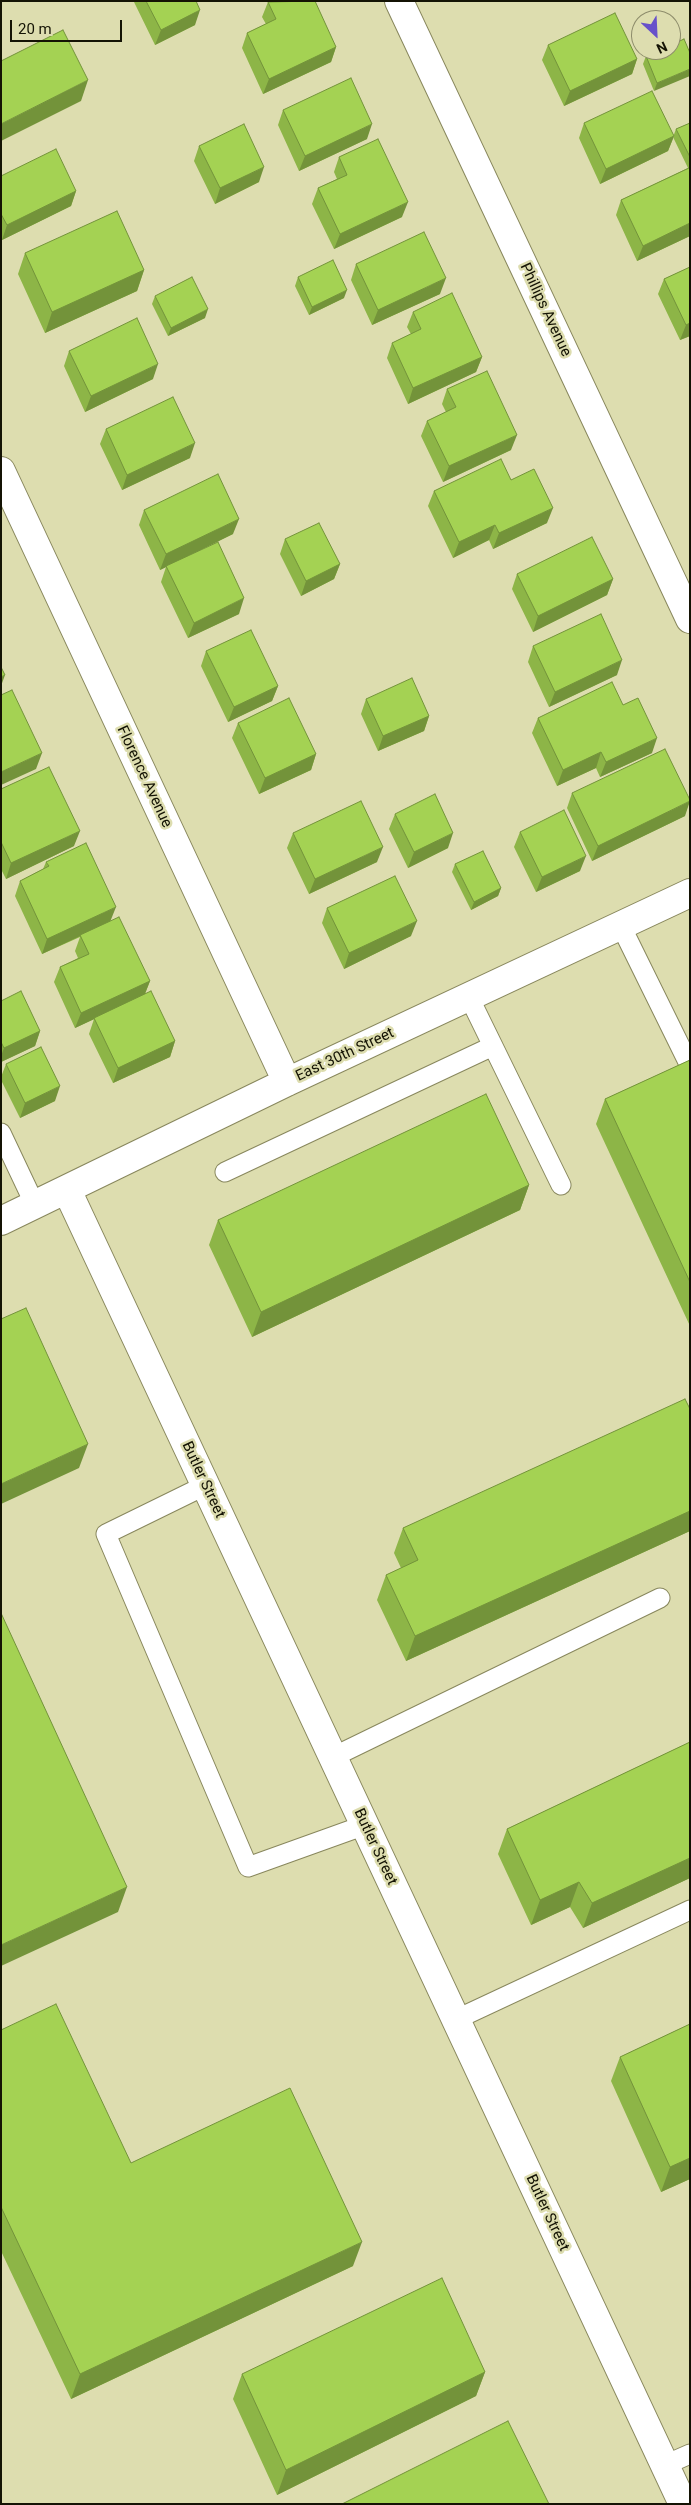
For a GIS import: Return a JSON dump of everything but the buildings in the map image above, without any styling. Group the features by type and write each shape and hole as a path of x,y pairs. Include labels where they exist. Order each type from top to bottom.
{"street":[{"name":"Phillips Avenue","path":"399,1 690,619"},
{"name":"Florence Avenue","path":"1,471 287,1082"},
{"name":"East 30th Street","path":"1,1221 287,1082 690,893"},
{"name":"Butler Street","path":"67,1190 683,2504"}],"lane":[{"path":"621,926 690,1066"},
{"path":"469,997 562,1186"},
{"path":"225,1172 493,1046"},
{"path":"1,1133 35,1205"},
{"path":"206,1485 106,1534 248,1867 365,1825"},
{"path":"334,1757 660,1598"},
{"path":"457,2019 690,1910"},
{"path":"665,2466 690,2454"}]}
